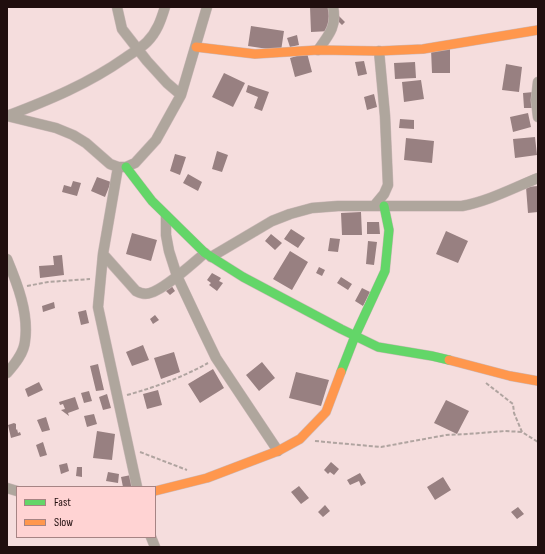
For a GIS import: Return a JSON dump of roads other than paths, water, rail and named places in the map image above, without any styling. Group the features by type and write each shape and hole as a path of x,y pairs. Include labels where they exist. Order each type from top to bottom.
{"street":[{"path":"117,7 122,30 167,83 181,95"},
{"path":"165,7 158,26 148,42 138,49 109,69 77,87 44,102 7,116 56,128 73,135 86,143 110,164 122,167 135,163 156,140 181,95 207,7"},
{"path":"318,50 331,32 335,17 333,7"},
{"path":"196,47 255,54 318,50 379,52 423,49 538,30"},
{"path":"156,491 207,478 278,451 300,439 326,412 355,336 385,271 389,230 379,206 388,185 386,131 379,52"},
{"path":"538,82 536,100 538,117"},
{"path":"122,167 166,216 208,255 243,277 355,336 378,347 432,356 510,376 538,381"},
{"path":"122,167 103,254 98,307 116,398 137,486"},
{"path":"103,254 136,291 142,294 150,294 208,255 272,221 290,214 312,208 325,207 462,206 494,197 538,178"},
{"path":"166,216 166,235 177,276 216,358 278,451"},
{"path":"7,259 18,288 25,319 26,342 20,357 7,373"}]}
